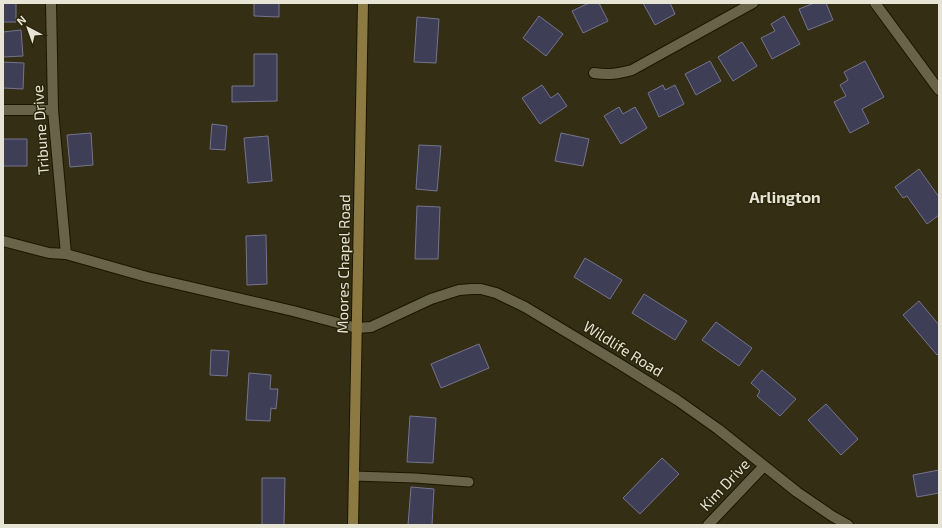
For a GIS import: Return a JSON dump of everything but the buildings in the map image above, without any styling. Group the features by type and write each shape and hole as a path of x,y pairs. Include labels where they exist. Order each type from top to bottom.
{"main road":[{"name":"Moores Chapel Road","path":"353,525 363,3"}],"street":[{"name":"Tribune Drive","path":"50,3 53,110 66,254"},
{"path":"594,73 609,75 632,70 754,3"},
{"path":"874,3 939,90"},
{"path":"3,110 53,110"},
{"path":"3,241 49,253 66,254 147,277 293,311 357,328"},
{"name":"Wildlife Road","path":"357,328 371,327 431,299 459,290 481,289 496,293 525,306 677,400 718,429 797,492 848,525"},
{"name":"Kim Drive","path":"708,525 764,466"}],"lane":[{"path":"354,476 469,482"}],"district":[{"name":"Arlington","path":"785,197"}]}
